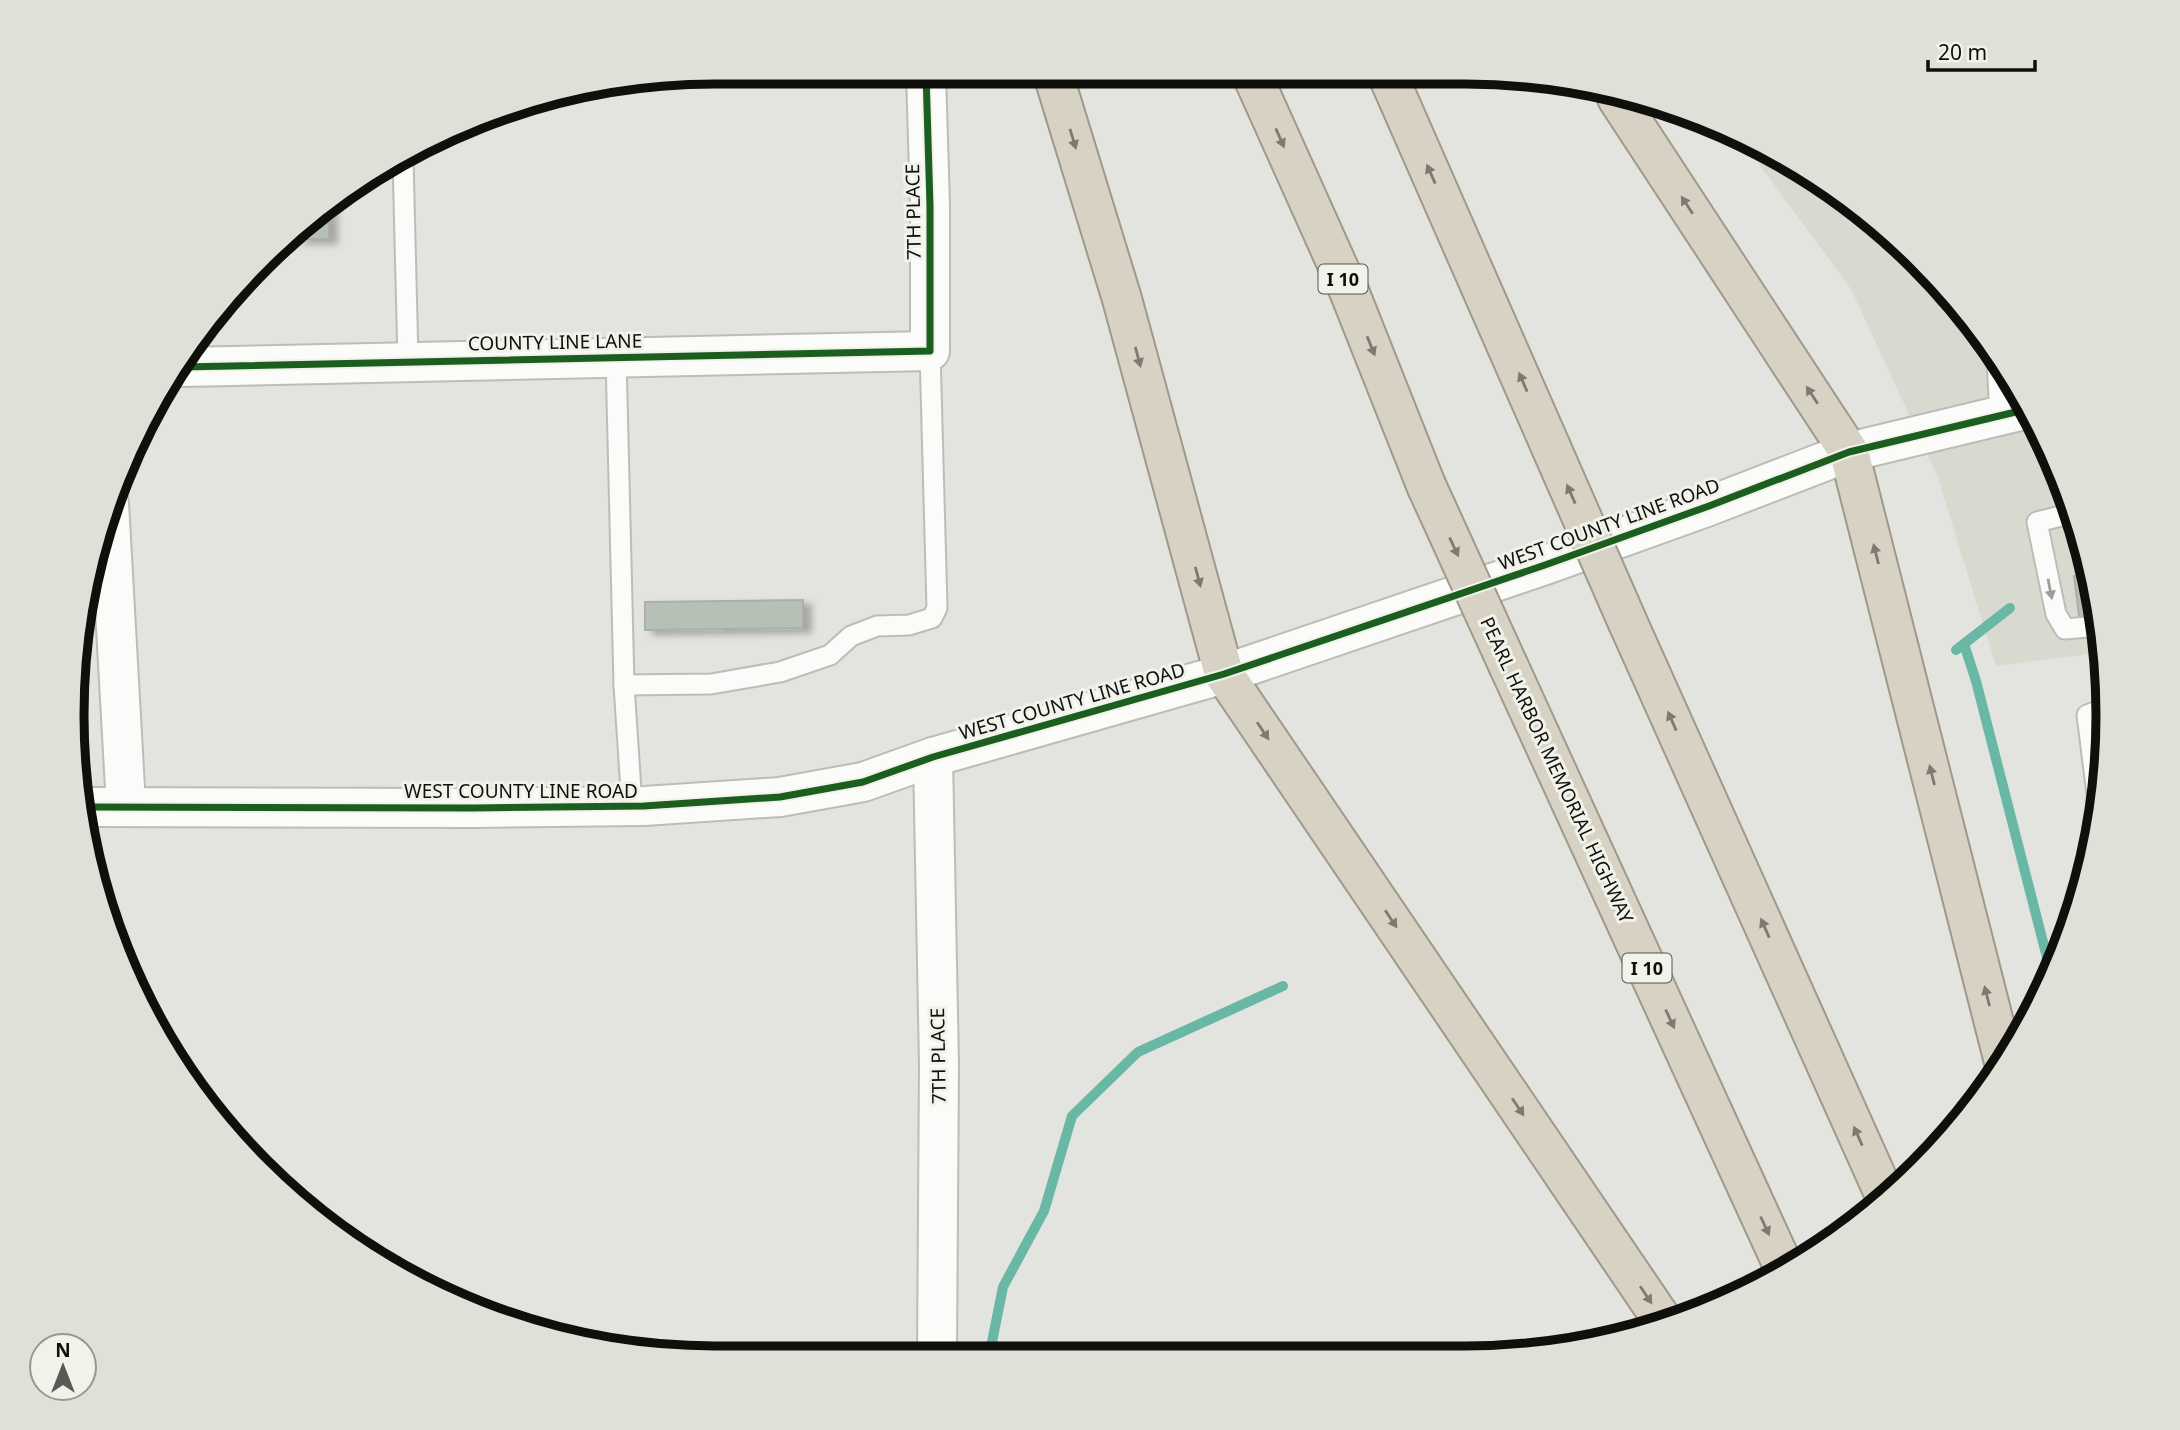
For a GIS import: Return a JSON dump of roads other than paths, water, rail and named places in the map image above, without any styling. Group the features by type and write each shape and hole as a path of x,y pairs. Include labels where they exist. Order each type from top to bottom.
{"highway":[{"path":"1056,84 1122,299 1224,674 1659,1315"},
{"name":"PEARL HARBOR MEMORIAL HIGHWAY","path":"1256,84 1349,291 1426,485 1781,1261"},
{"path":"1392,84 1881,1189"},
{"path":"1621,104 1849,452 2000,1048"}],"street":[{"name":"7TH PLACE","path":"926,84 930,351"},
{"name":"COUNTY LINE LANE","path":"188,367 930,351"},
{"name":"WEST COUNTY LINE ROAD","path":"91,807 632,806 779,797 863,782 933,757 1224,674 1545,565 1710,506 1849,452 2014,412"},
{"path":"111,535 126,806"},
{"name":"7TH PLACE","path":"933,757 939,1065 937,1346"}],"lane":[{"path":"403,167 408,361"},
{"path":"624,685 711,684 780,672 830,655 851,636 877,626 909,625 932,618 937,608 930,351"},
{"path":"616,357 624,685 632,806"},
{"path":"2064,515 2037,522 2056,614 2065,629 2090,627"},
{"path":"2094,769 2087,715 2096,712"}],"waterway":[{"path":"1956,650 2010,608"},
{"path":"1964,644 1976,681 2047,958"},
{"path":"991,1346 1003,1287 1044,1211 1072,1116 1138,1052 1283,986"}]}
